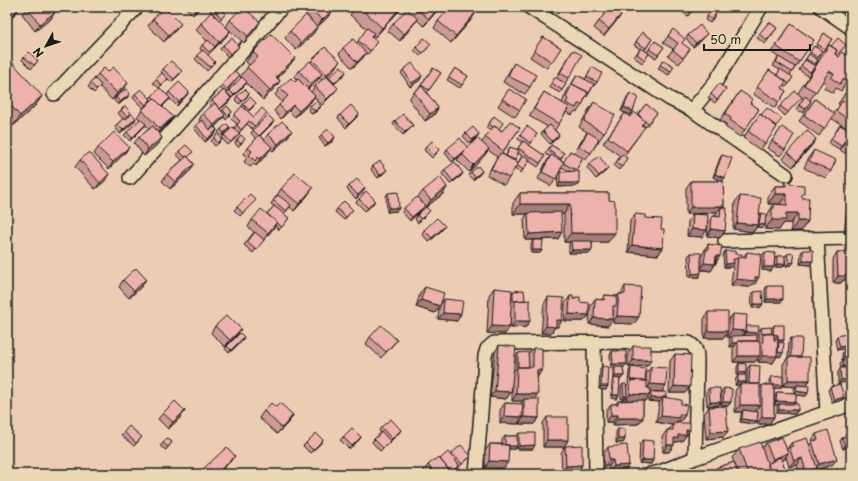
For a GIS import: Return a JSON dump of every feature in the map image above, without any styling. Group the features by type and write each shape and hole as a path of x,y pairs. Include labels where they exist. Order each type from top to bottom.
{"street":[{"path":"7,11 11,7"},
{"path":"54,94 137,7"},
{"path":"130,178 282,7"},
{"path":"529,7 670,99 692,110 786,175"},
{"path":"692,110 716,81 761,7"},
{"path":"821,7 851,28"},
{"path":"725,241 851,238"},
{"path":"817,239 827,412"},
{"path":"476,474 485,356 490,345 502,342 689,343 693,345 695,348 697,362 696,458"},
{"path":"594,342 596,474"},
{"path":"650,474 660,472 851,404"}],"building":[{"path":"51,7 55,12 40,24 27,8"},
{"path":"164,7 181,24 169,35 153,19"},
{"path":"213,7 220,7 226,14 221,18"},
{"path":"242,7 260,22 248,36 230,20"},
{"path":"309,7 328,7 332,11 322,20"},
{"path":"360,7 401,7 382,28"},
{"path":"420,7 439,7 429,19 418,10"},
{"path":"451,7 470,7 476,12 456,36 438,21"},
{"path":"610,7 619,7 624,11 609,29 599,21"},
{"path":"713,7 718,10 712,20 707,16"},
{"path":"407,9 418,19 404,34 393,24"},
{"path":"211,12 230,31 219,42 201,23"},
{"path":"306,15 317,27 301,43 290,31"},
{"path":"769,22 777,28 767,40 759,34"},
{"path":"791,24 814,40 799,62 776,46"},
{"path":"700,25 707,34 696,43 688,35"},
{"path":"367,28 374,33 371,37 377,41 371,51 358,41"},
{"path":"673,29 685,39 682,43 690,49 683,58 673,50 678,43 668,36"},
{"path":"642,32 652,39 646,48 636,42"},
{"path":"824,33 832,39 825,49 817,44"},
{"path":"271,34 295,58 276,77 280,81 270,90 247,67 258,57 253,52"},
{"path":"543,37 561,48 552,62 534,50"},
{"path":"232,38 239,47 230,54 223,45"},
{"path":"424,38 431,44 423,53 416,47"},
{"path":"838,38 846,45 837,55 835,54 837,50 831,46"},
{"path":"353,39 366,53 357,62 343,48"},
{"path":"208,40 215,47 209,52 202,45"},
{"path":"655,41 664,47 658,55 649,49"},
{"path":"829,45 837,50 835,54 839,57 842,52 846,55 848,52 851,53 851,76 847,81 843,79 840,84 831,78 834,74 829,71 816,92 804,85"},
{"path":"814,46 822,51 818,58 810,52"},
{"path":"325,47 340,61 327,74 312,60"},
{"path":"641,48 649,53 645,60 637,54"},
{"path":"203,50 215,62 210,67 197,55"},
{"path":"573,50 582,55 569,78 560,73"},
{"path":"29,52 38,61 34,65 24,57"},
{"path":"809,54 818,60 815,64 806,59"},
{"path":"779,57 795,67 792,72 776,62"},
{"path":"663,60 674,66 671,71 660,65"},
{"path":"805,60 815,66 810,72 801,66"},
{"path":"171,61 182,71 174,79 163,69"},
{"path":"310,61 322,74 311,84 299,71"},
{"path":"13,63 42,96 20,116 7,101 7,69"},
{"path":"412,63 422,76 412,83 403,70"},
{"path":"514,63 536,75 530,87 508,76"},
{"path":"341,66 346,72 334,83 329,77"},
{"path":"113,67 128,83 117,93 98,74 104,68 108,72"},
{"path":"592,67 602,73 597,82 587,77"},
{"path":"433,68 441,73 429,90 421,85"},
{"path":"455,68 468,76 462,85 449,77"},
{"path":"780,69 793,77 789,84 777,75"},
{"path":"769,70 786,81 782,88 786,91 779,102 757,87"},
{"path":"234,71 240,75 227,89 222,85"},
{"path":"162,73 168,79 161,85 156,79"},
{"path":"577,75 594,84 589,93 572,84"},
{"path":"326,76 338,88 327,99 315,86"},
{"path":"242,77 247,82 234,95 229,90"},
{"path":"555,77 566,84 562,90 552,83"},
{"path":"291,78 295,82 298,79 315,96 299,111 293,105 286,112 279,105 288,96 280,88"},
{"path":"95,79 101,85 97,90 90,83"},
{"path":"179,82 189,92 179,102 169,92"},
{"path":"572,84 588,92 582,105 578,104 576,108 566,103 568,99 566,97"},
{"path":"719,84 726,89 717,100 711,94"},
{"path":"851,85 851,98 845,94"},
{"path":"422,86 438,108 430,114 414,92"},
{"path":"160,88 170,98 162,106 152,96"},
{"path":"126,89 130,94 120,102 116,97"},
{"path":"141,89 151,99 146,105 135,94"},
{"path":"245,89 249,94 242,101 237,96"},
{"path":"509,89 526,99 520,110 502,99"},
{"path":"224,90 231,98 220,109 212,100"},
{"path":"740,91 752,99 750,103 759,109 745,130 730,120 731,118 725,114"},
{"path":"795,91 802,97 788,112 780,106"},
{"path":"544,92 569,107 559,124 534,109"},
{"path":"630,93 638,97 633,111 624,107"},
{"path":"805,96 811,101 805,109 799,105"},
{"path":"250,97 256,103 249,110 243,104"},
{"path":"154,98 173,117 160,129 142,110"},
{"path":"815,99 835,114 824,129 804,115"},
{"path":"316,101 321,106 315,111 310,106"},
{"path":"842,101 851,107 851,121 836,111"},
{"path":"594,102 615,115 604,133 584,121"},
{"path":"215,103 225,115 214,125 203,113"},
{"path":"646,104 657,113 648,124 638,114"},
{"path":"351,105 359,114 349,124 340,115"},
{"path":"125,106 131,113 127,117 121,110"},
{"path":"227,106 232,112 228,116 223,110"},
{"path":"242,106 254,117 262,108 267,113 255,126 249,121 241,130 237,125 240,121 234,115"},
{"path":"767,108 782,119 776,126 761,115"},
{"path":"634,112 645,121 641,125 645,127 627,151 608,137 625,113 630,117"},
{"path":"132,114 136,118 123,130 117,124"},
{"path":"403,114 413,125 405,132 395,121"},
{"path":"760,114 777,127 765,144 748,131"},
{"path":"268,115 274,121 259,136 253,130"},
{"path":"494,116 503,123 499,129 489,124"},
{"path":"140,119 146,124 132,138 127,132"},
{"path":"202,120 210,130 214,127 217,130 207,139 196,125"},
{"path":"282,121 292,131 278,144 268,134"},
{"path":"510,121 520,128 503,151 485,137 494,126 502,131"},
{"path":"227,124 230,127 224,133 221,129"},
{"path":"550,125 559,135 552,141 543,131"},
{"path":"840,125 851,131 841,146 831,139"},
{"path":"153,126 162,138 148,149 139,137"},
{"path":"527,126 537,134 530,143 520,135"},
{"path":"233,127 240,134 231,142 224,135"},
{"path":"473,127 479,134 472,140 466,133"},
{"path":"782,127 794,135 785,150 772,141"},
{"path":"328,129 335,137 328,143 321,135"},
{"path":"807,130 816,139 797,161 788,152"},
{"path":"114,132 129,147 113,162 98,148"},
{"path":"588,132 599,139 591,153 579,146"},
{"path":"851,133 851,148 845,144"},
{"path":"218,134 222,139 218,143 214,138"},
{"path":"241,135 245,139 241,144 237,140"},
{"path":"259,135 272,147 260,159 258,157 255,161 249,155 252,151 248,148"},
{"path":"460,138 468,148 455,159 447,149"},
{"path":"477,138 489,149 473,165 462,154"},
{"path":"432,141 440,149 434,155 426,147"},
{"path":"523,141 545,156 540,163 518,148"},
{"path":"186,145 193,152 188,157 185,157 179,151"},
{"path":"551,145 564,153 561,159 548,150"},
{"path":"510,147 519,150 515,160 506,156"},
{"path":"814,150 836,160 831,171 809,161"},
{"path":"570,151 583,158 576,170 563,163"},
{"path":"89,152 109,174 100,183 80,160"},
{"path":"500,153 518,163 509,178 491,169"},
{"path":"622,154 627,158 622,167 616,163"},
{"path":"523,155 530,159 523,170 517,165"},
{"path":"551,155 564,162 556,179 542,172"},
{"path":"722,155 732,158 725,178 715,174"},
{"path":"187,156 194,164 175,182 167,174"},
{"path":"599,156 608,168 599,176 589,164"},
{"path":"380,161 387,170 380,175 373,166"},
{"path":"455,162 463,173 453,181 444,170"},
{"path":"478,166 482,171 475,177 471,172"},
{"path":"579,171 579,183 560,183 560,172"},
{"path":"295,173 313,188 299,204 281,189"},
{"path":"440,177 447,187 431,200 423,191"},
{"path":"357,179 365,188 358,195 349,186"},
{"path":"691,181 723,181 724,206 691,207"},
{"path":"786,181 790,181 790,184 804,185 804,194 802,194 802,198 809,198 808,221 798,221 798,213 786,213 786,220 772,220 772,208 774,208 774,204 787,205 787,194 775,194 775,186 786,186"},
{"path":"366,191 375,200 368,208 359,199"},
{"path":"398,192 399,208 389,208 388,193"},
{"path":"520,193 609,193 609,200 615,201 615,233 571,233 570,204 520,204"},
{"path":"250,194 256,200 243,213 237,207"},
{"path":"278,195 291,205 286,211 273,200"},
{"path":"740,196 761,198 758,225 737,223"},
{"path":"417,197 425,206 412,217 404,208"},
{"path":"344,201 353,210 346,217 337,209"},
{"path":"274,206 289,218 282,227 267,214"},
{"path":"426,207 430,211 421,219 417,215"},
{"path":"721,207 727,208 725,231 711,229 712,216 720,217"},
{"path":"851,207 851,226 849,226"},
{"path":"261,209 277,222 268,233 252,220"},
{"path":"561,212 562,232 529,234 528,213"},
{"path":"761,213 766,214 765,225 759,224"},
{"path":"635,214 645,215 645,218 662,219 661,229 664,229 663,248 632,245"},
{"path":"693,214 708,215 707,230 692,229"},
{"path":"437,218 445,226 432,238 424,230"},
{"path":"255,232 264,240 256,250 247,242"},
{"path":"533,240 543,240 542,250 533,250"},
{"path":"571,241 592,241 592,250 572,250"},
{"path":"708,244 722,246 720,256 716,256 715,264 704,263 706,250 708,250"},
{"path":"803,250 813,250 813,261 803,261"},
{"path":"725,251 735,251 735,254 742,254 742,257 733,259 734,263 726,264"},
{"path":"747,252 761,254 759,277 755,277 755,281 736,279 738,257 746,257"},
{"path":"765,252 775,253 774,267 764,267"},
{"path":"837,252 851,252 851,274 845,274 846,276 838,276"},
{"path":"691,253 701,253 701,273 692,274"},
{"path":"793,253 794,262 789,263 787,254"},
{"path":"777,256 785,256 785,264 777,264"},
{"path":"136,268 146,279 134,291 123,280"},
{"path":"625,286 641,287 639,317 617,316 619,294 625,294"},
{"path":"767,286 783,286 783,299 767,299"},
{"path":"425,287 444,293 440,306 421,300"},
{"path":"494,288 512,290 510,327 492,326"},
{"path":"524,290 525,300 513,301 513,291"},
{"path":"762,291 763,304 754,304 754,292"},
{"path":"605,295 617,296 616,306 613,306 613,319 594,318 595,299 604,300"},
{"path":"570,296 573,296 573,299 580,297 580,302 589,303 589,315 569,314"},
{"path":"548,297 564,298 562,320 556,320 556,327 546,326"},
{"path":"444,299 463,301 461,314 443,313"},
{"path":"530,300 530,321 515,321 515,301"},
{"path":"708,312 728,312 728,331 708,331"},
{"path":"733,314 747,315 746,331 732,330"},
{"path":"227,315 241,329 230,340 215,326"},
{"path":"381,325 397,340 386,352 370,337"},
{"path":"774,325 784,325 784,340 778,340 778,335 773,334"},
{"path":"747,326 759,326 758,333 746,332"},
{"path":"771,327 772,333 762,334 761,328"},
{"path":"240,333 244,337 231,350 227,346"},
{"path":"851,333 851,338 849,339 850,345 840,347 837,336"},
{"path":"763,334 774,334 774,340 778,340 777,356 762,356"},
{"path":"757,335 757,341 738,341 737,343 732,343 732,336"},
{"path":"791,338 802,338 801,357 791,357"},
{"path":"738,341 760,341 760,356 738,356"},
{"path":"779,342 784,343 783,353 778,352"},
{"path":"499,345 516,347 511,392 495,391"},
{"path":"633,346 651,346 651,360 633,360"},
{"path":"533,348 542,348 542,370 537,370 538,394 516,394 517,367 533,367"},
{"path":"844,350 851,351 851,356 844,356"},
{"path":"612,351 626,351 627,364 613,364"},
{"path":"528,352 529,367 518,367 518,353"},
{"path":"675,354 691,355 690,387 674,386"},
{"path":"788,357 810,357 810,380 788,380"},
{"path":"851,359 851,366 843,366 843,360"},
{"path":"739,363 746,364 746,373 739,372"},
{"path":"750,365 760,366 759,384 749,384"},
{"path":"602,366 609,367 608,386 601,386"},
{"path":"615,367 623,367 624,376 615,376"},
{"path":"631,367 646,369 645,381 630,380"},
{"path":"651,367 667,368 666,385 650,384"},
{"path":"840,368 851,368 851,379 841,380"},
{"path":"738,375 746,375 746,382 738,382"},
{"path":"783,376 783,385 772,385 771,377"},
{"path":"614,378 620,379 619,395 613,395"},
{"path":"631,380 647,381 647,388 650,388 650,395 630,394"},
{"path":"623,384 626,384 627,396 624,396"},
{"path":"740,384 760,384 760,405 740,405"},
{"path":"840,384 844,397 834,400 830,387"},
{"path":"762,385 774,385 774,417 762,417"},
{"path":"797,385 809,386 808,393 796,391"},
{"path":"709,388 720,388 721,402 710,402"},
{"path":"724,388 732,389 731,402 723,402"},
{"path":"651,392 666,392 666,397 651,398"},
{"path":"777,392 796,393 796,402 776,401"},
{"path":"663,397 681,400 681,404 687,405 685,415 679,414 679,418 661,416"},
{"path":"524,399 539,399 539,418 524,417"},
{"path":"643,400 643,418 618,418 618,415 611,415 611,404 618,404 618,401"},
{"path":"175,401 185,411 173,422 163,413"},
{"path":"271,403 276,407 280,403 293,415 282,428 264,411"},
{"path":"505,403 523,404 522,417 504,416"},
{"path":"779,404 798,404 798,410 779,410"},
{"path":"726,406 728,431 711,432 709,407"},
{"path":"743,410 758,412 757,421 742,419"},
{"path":"547,417 568,417 568,440 547,440"},
{"path":"391,419 401,430 392,439 381,427"},
{"path":"673,423 690,423 690,430 686,430 686,435 678,435 678,438 674,438 674,445 667,445 667,430 673,430"},
{"path":"129,426 142,437 136,443 124,432"},
{"path":"352,428 361,437 352,446 343,437"},
{"path":"618,429 625,429 625,439 618,439"},
{"path":"828,430 837,459 819,464 812,441 818,440 816,434"},
{"path":"851,430 851,443 845,445 842,438 849,435 847,431"},
{"path":"382,432 390,441 383,448 374,439"},
{"path":"316,433 323,440 313,450 306,443"},
{"path":"519,433 535,433 535,445 519,446"},
{"path":"505,436 517,436 517,446 505,445"},
{"path":"782,437 788,453 773,459 766,443"},
{"path":"167,438 172,442 168,447 163,443"},
{"path":"807,438 817,468 806,472 802,458 794,461 789,447 793,446 791,443"},
{"path":"643,440 654,441 653,460 642,460"},
{"path":"760,442 771,474 748,474 739,449"},
{"path":"490,444 509,445 508,462 489,461"},
{"path":"461,445 471,456 462,464 452,453"},
{"path":"582,445 582,465 566,466 565,446"},
{"path":"627,445 629,465 614,466 613,460 609,460 608,447"},
{"path":"227,447 235,456 216,474 208,474 203,469"},
{"path":"448,452 459,465 451,473 440,459"},
{"path":"438,457 450,471 446,474 435,474 428,465"},
{"path":"780,457 788,474 771,474 768,464"},
{"path":"734,462 738,472 718,474 716,468"},
{"path":"713,469 714,474 696,474"},
{"path":"186,470 190,474 181,474"}]}
